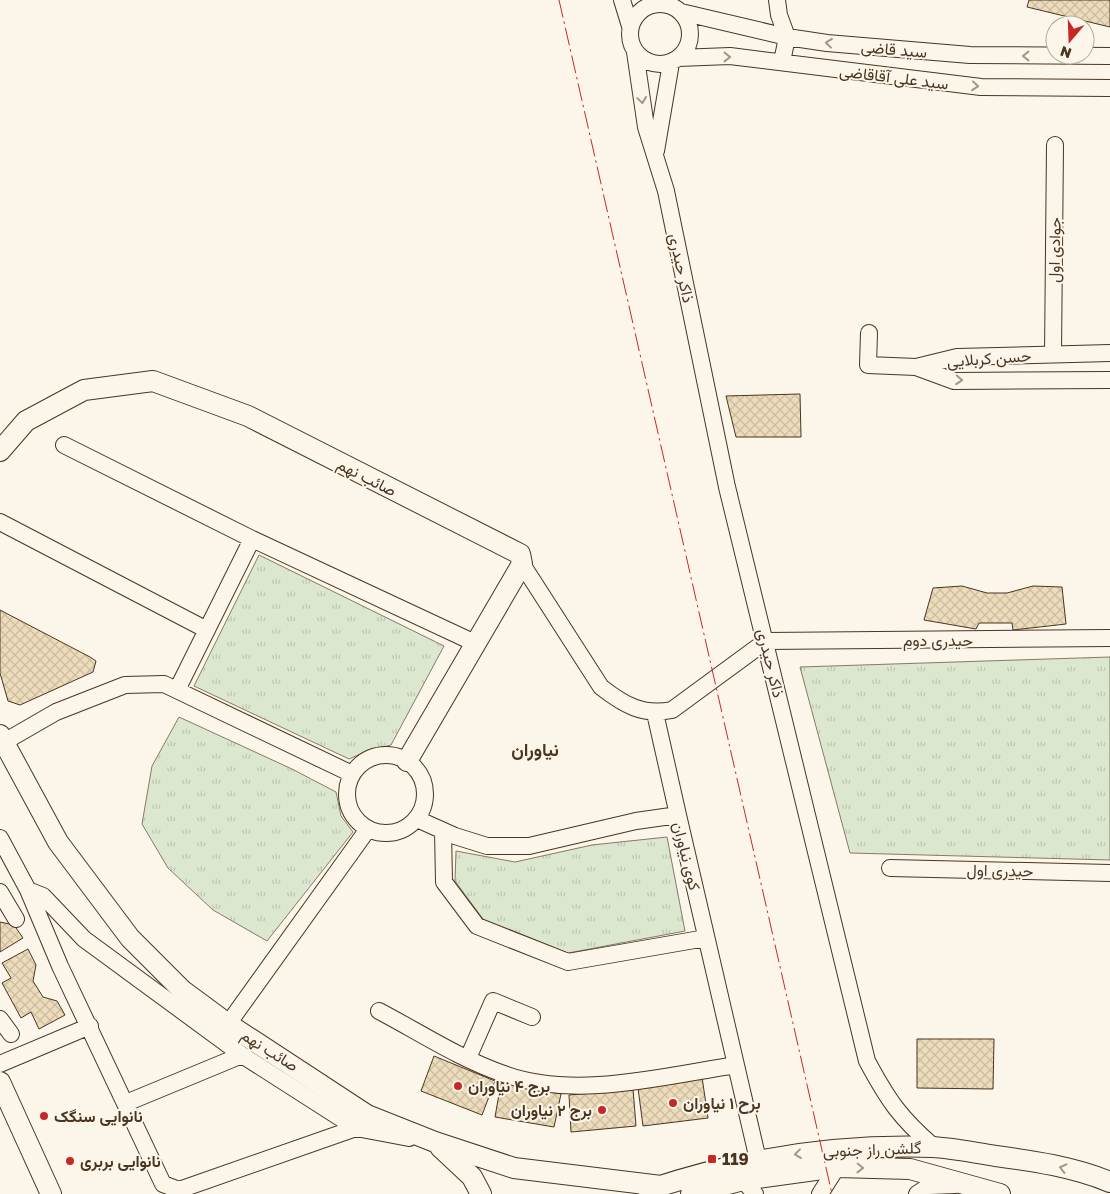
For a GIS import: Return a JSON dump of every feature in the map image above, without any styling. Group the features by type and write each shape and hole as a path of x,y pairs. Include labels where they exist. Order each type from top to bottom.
{"main road":[{"name":"صائب نهم","path":"0,451 26,421 84,390 153,381 248,416 520,554 522,564"},
{"path":"407,761 522,564"},
{"name":"صائب نهم","path":"2,739 58,842 130,938 182,990 228,1024 367,1115 435,1142 514,1168 661,1186"},
{"path":"0,1082 50,1194"},
{"path":"435,1142 472,1177 481,1194"},
{"name":"گلشن راز جنوبی","path":"636,1194 758,1160 849,1148 934,1147 1032,1161 1106,1175"},
{"name":"گلشن راز جنوبی","path":"691,1194 749,1187 836,1167 910,1169 1000,1194"}],"street":[{"path":"622,0 630,26 629,35 635,52 647,62 655,64 675,60"},
{"path":"777,0 779,15 787,37 782,62"},
{"path":"630,26 640,11 664,2 681,12 690,28 688,46 675,60 656,156"},
{"name":"سید قاضی","path":"681,12 787,37 827,43 970,56 1110,56"},
{"name":"ذاکر حیدری","path":"635,52 646,127 666,191 727,487 867,1061 888,1099 906,1123 934,1147"},
{"name":"سید علی آقاقاضی","path":"675,60 730,56 981,87 1110,88"},
{"name":"جوادی اول","path":"1053,354 1055,146"},
{"path":"869,333 868,365 916,367"},
{"name":"حسن کربلایی","path":"916,367 957,357 1110,353"},
{"name":"حسن کربلایی","path":"916,367 954,381 1110,380"},
{"path":"64,445 252,539 477,644"},
{"path":"0,522 206,630"},
{"path":"177,690 252,539"},
{"path":"522,564 601,687 620,702 655,713 672,710 766,641"},
{"name":"حیدری دوم","path":"766,641 1110,638"},
{"path":"2,739 56,712 125,685 164,684 352,774"},
{"path":"655,713 678,815"},
{"path":"377,756 395,756 407,761 416,769 423,781 425,794 423,807 416,819 406,828 394,832 380,833 368,828 357,820 350,810 348,792 352,774 360,765 377,756"},
{"name":"کوی نیاوران","path":"416,819 487,846 528,846 636,821 678,815 758,1160"},
{"path":"228,1024 368,828"},
{"path":"443,830 444,882 477,926 568,962 706,938"},
{"path":"2,843 28,890 60,966 126,1102 163,1184 178,1190 356,1128"},
{"name":"حیدری اول","path":"890,868 1110,873"},
{"path":"28,890 43,896 84,939 242,1055 356,1128 435,1142"},
{"path":"0,892 16,919"},
{"path":"468,1058 493,1000 532,1017"},
{"path":"379,1011 468,1058 505,1075 539,1082 599,1085 636,1082 736,1065"},
{"path":"0,1019 11,1034"},
{"path":"0,1064 90,1026"},
{"path":"126,1102 242,1055"},
{"path":"820,1194 836,1167"},
{"path":"917,1194 929,1186 964,1184"}],"green space":[{"path":"259,555 444,646 391,745 367,751 349,759 194,686"},
{"path":"1110,657 1110,860 850,853 800,667"},
{"path":"179,717 292,769 336,792 341,816 353,832 267,941 213,910 168,868 142,824 152,766"},
{"path":"667,837 685,931 568,953 483,919 455,881 456,851 515,862 592,845"}],"building":[{"path":"1029,0 1110,0 1110,27 1095,23 1095,15 1060,15 1027,7"},
{"path":"800,394 801,437 736,437 726,396"},
{"path":"962,586 987,593 1007,593 1033,586 1062,587 1066,624 1013,630 1012,623 979,623 976,629 924,620 933,588"},
{"path":"0,610 96,661 93,672 20,705 8,701 0,673"},
{"path":"0,922 14,925 23,938 0,952"},
{"path":"28,949 36,965 33,981 43,997 57,1001 65,1015 39,1029 31,1012 21,1018 2,983 11,978 2,963"},
{"path":"917,1039 994,1039 993,1089 917,1088"},
{"name":"برج ۴ نیاوران","path":"434,1056 495,1081 482,1115 421,1091"},
{"name":"برح ۱ نیاوران","path":"702,1077 708,1118 643,1126 638,1088"},
{"path":"501,1083 561,1094 554,1127 495,1117"},
{"name":"برج ۲ نیاوران","path":"633,1089 636,1126 571,1132 569,1095"}],"power":[{"path":"559,0 832,1194"}],"place":[{"name":"برج ۴ نیاوران","path":"458,1086"},
{"name":"برح ۱ نیاوران","path":"673,1103"},
{"name":"برج ۲ نیاوران","path":"602,1110"},
{"name":"نانوایی سنگک","path":"44,1116"},
{"name":"119","path":"712,1159"},
{"name":"نانوایی بربری","path":"70,1161"}],"district":[{"name":"نیاوران","path":"535,749"}]}
